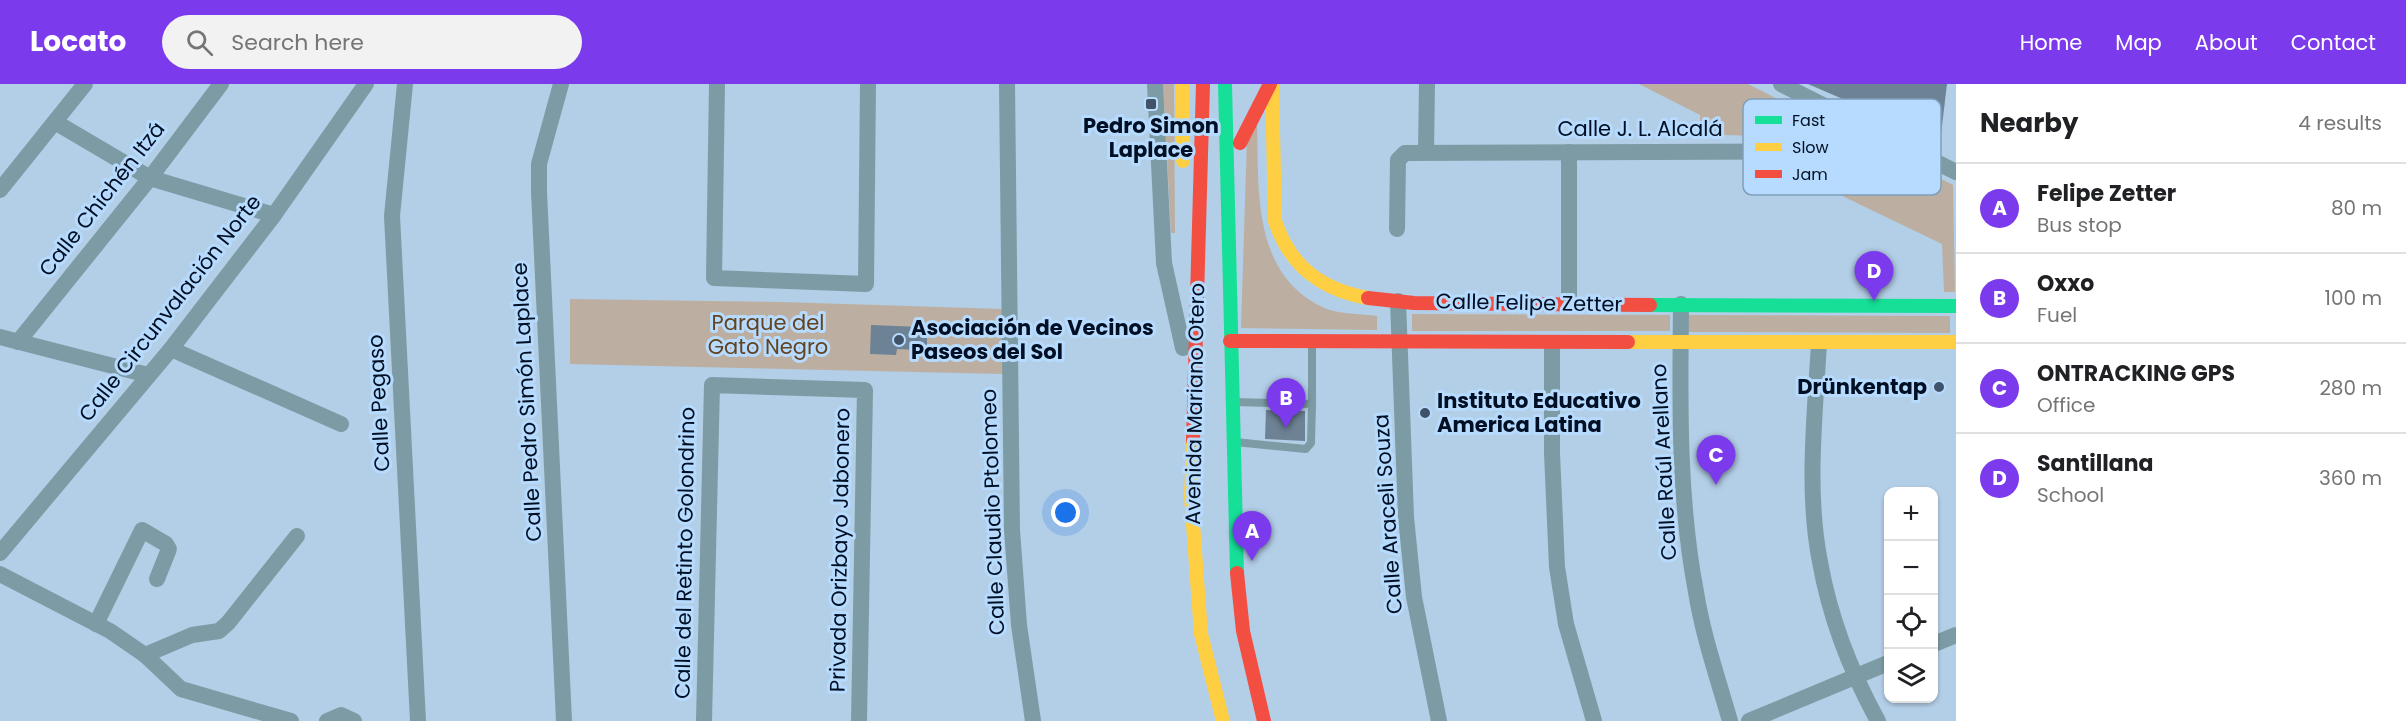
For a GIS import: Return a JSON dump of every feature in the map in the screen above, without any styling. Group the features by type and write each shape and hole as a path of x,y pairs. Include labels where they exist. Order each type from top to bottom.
{"main road":[{"path":"1183,84 1183,176"},
{"name":"Avenida Mariano Otero","path":"1203,84 1191,496 1201,634 1223,721"},
{"name":"Avenida Mariano Otero","path":"1225,84 1234,551 1243,631 1264,721"},
{"path":"1240,143 1271,84"},
{"name":"Calle Felipe Zetter","path":"1271,84 1275,221 1284,247 1310,275 1334,290 1363,298 1398,301 1569,305 1956,306"},
{"path":"1229,283 1241,108"},
{"path":"1183,279 1183,348 1193,398"},
{"name":"Calle Felipe Zetter","path":"1230,341 1956,342"}],"street":[{"path":"0,190 85,84"},
{"name":"Calle Chichén Itzá","path":"18,342 150,178 221,84"},
{"name":"Calle Circunvalación Norte","path":"0,553 171,350 274,214 366,84"},
{"name":"Calle Pegaso","path":"405,84 392,216 417,721"},
{"name":"Calle Pedro Simón Laplace","path":"561,84 542,153 539,192 564,721"},
{"path":"717,84 714,278 867,284 868,84"},
{"name":"Calle Claudio Ptolomeo","path":"1007,84 1012,530 1019,625 1033,721"},
{"path":"1155,84 1164,263 1183,348"},
{"path":"1426,152 1427,84"},
{"path":"1781,84 1812,99"},
{"path":"55,122 150,178 274,214"},
{"path":"1569,152 1569,305"},
{"name":"Calle J. L. Alcalá","path":"1397,229 1399,157 1405,153 1743,152"},
{"path":"1941,164 1956,172"},
{"name":"Calle Araceli Souza","path":"1398,301 1406,517 1414,597 1439,721"},
{"name":"Calle Raúl Arellano","path":"1681,304 1684,491 1688,543 1701,615 1730,721"},
{"path":"0,337 148,375"},
{"path":"1552,343 1552,453 1557,567 1566,624 1594,721"},
{"path":"1819,343 1814,427 1814,514 1820,563 1854,677 1878,721"},
{"path":"171,350 341,424"},
{"name":"Calle del Retinto Golondrino","path":"704,721 712,385"},
{"name":"Privada Orizbayo Jabonero","path":"712,385 866,390 859,721"},
{"path":"96,624 138,534 142,530 166,544 169,549 157,579"},
{"path":"146,655 192,635 219,631 228,623 297,536"},
{"path":"0,574 96,624 146,655 181,689 291,721"},
{"path":"1938,642 1956,635"},
{"path":"1749,721 1884,665"},
{"path":"327,721 341,715 354,721"}],"lane":[{"path":"1232,441 1306,449 1311,443 1312,341"},
{"path":"1231,402 1312,404"}],"green space":[{"path":"1163,84 1174,84 1175,233 1171,233"},
{"path":"1639,84 1748,84 1777,99 1743,99 1743,136 1700,134 1700,115"},
{"path":"1257,123 1258,176 1264,229 1272,254 1284,276 1302,295 1327,309 1377,316 1377,330 1241,328 1247,138"},
{"path":"1941,179 1953,185 1955,292 1944,292 1942,244 1840,195 1941,195"},
{"name":"Parque del Gato Negro","path":"570,299 782,302 1002,309 1004,374 570,364"},
{"path":"1412,314 1670,315 1670,331 1412,331"},
{"path":"1688,315 1950,316 1950,333 1688,332"}],"building":[{"path":"1808,84 1947,84 1941,134 1941,99 1843,99"},
{"name":"Asociación de Vecinos Paseos del Sol","path":"871,325 920,327 927,333 927,346 918,350 897,349 896,355 870,354"},
{"path":"1266,410 1305,411 1305,441 1265,439"}],"traffic: fast":[{"path":"1225,84 1237,573"},
{"path":"1650,305 1956,306"}],"traffic: slow":[{"path":"1183,84 1183,161"},
{"path":"1272,84 1275,221 1281,237 1289,251 1310,274 1336,289 1368,298"},
{"path":"1628,342 1956,342"},
{"path":"1193,440 1191,496 1201,634 1223,721"}],"traffic: jam":[{"path":"1193,440 1203,84"},
{"path":"1240,143 1270,84"},
{"path":"1368,298 1414,303 1650,305"},
{"path":"1230,341 1628,342"},
{"path":"1237,573 1243,631 1264,721"}],"place":[{"name":"Pedro Simon Laplace","path":"1151,104"},
{"name":"Santillana","path":"1874,301"},
{"name":"Asociación de Vecinos Paseos del Sol","path":"899,340"},
{"name":"Drünkentap","path":"1939,387"},
{"name":"Instituto Educativo America Latina","path":"1425,413"},
{"name":"Oxxo","path":"1286,428"},
{"name":"ONTRACKING GPS","path":"1716,485"},
{"name":"Felipe Zetter","path":"1252,561"}]}
